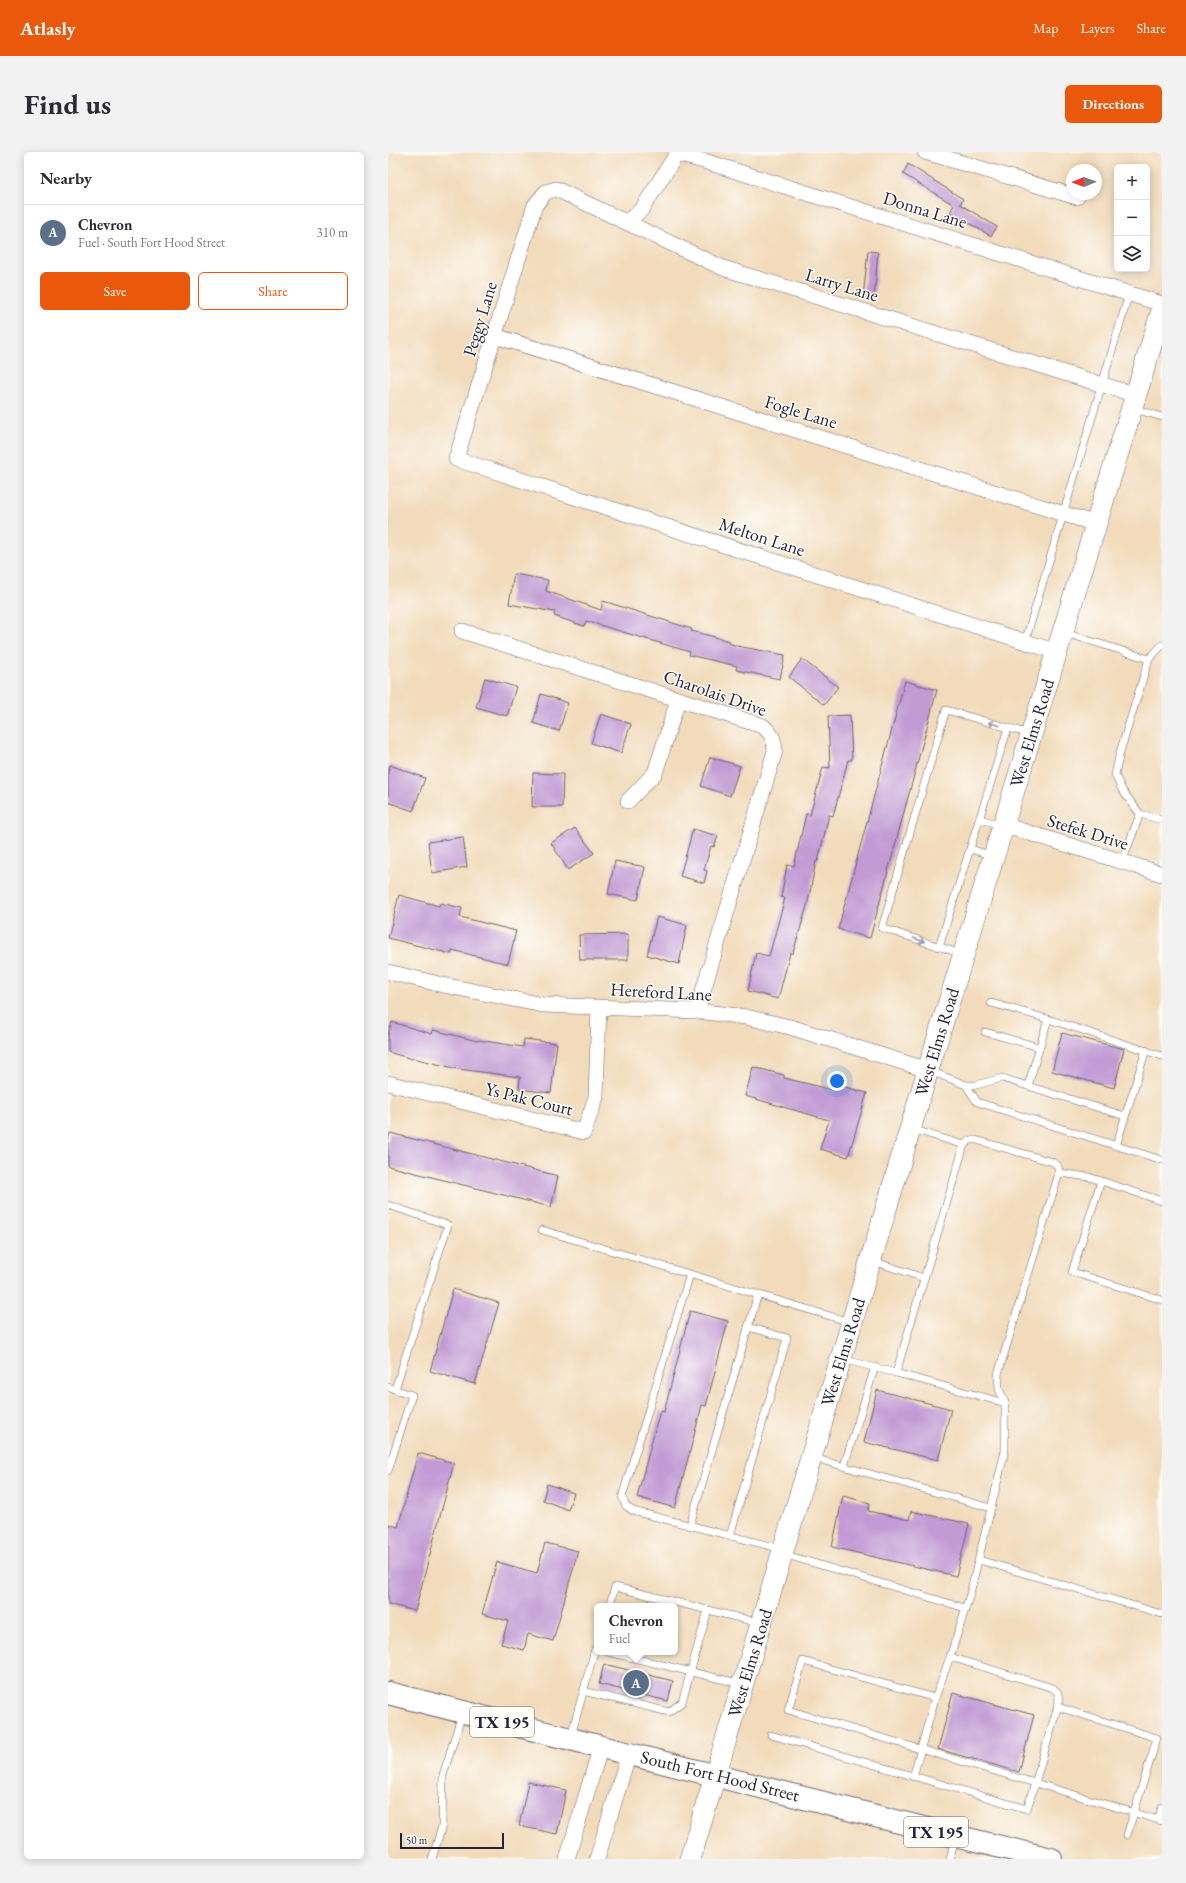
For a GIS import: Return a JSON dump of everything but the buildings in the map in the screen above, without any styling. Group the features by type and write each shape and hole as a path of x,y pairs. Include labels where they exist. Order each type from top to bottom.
{"highway":[{"name":"South Fort Hood Street","path":"388,1693 1051,1859"}],"main road":[{"name":"West Elms Road","path":"690,1859 910,1129 1162,310"}],"street":[{"path":"924,152 1066,194"},
{"path":"627,222 642,209 677,153"},
{"name":"Donna Lane","path":"677,153 1162,304"},
{"name":"Larry Lane","path":"546,192 556,189 723,268 1102,384 1134,401"},
{"name":"Peggy Lane","path":"456,459 535,205 546,192"},
{"name":"Fogle Lane","path":"495,336 1096,524"},
{"name":"Melton Lane","path":"456,459 1025,642 1060,642"},
{"name":"Charolais Drive","path":"462,631 763,726 771,733 775,751 697,1011"},
{"path":"628,801 655,773 678,700"},
{"name":"Stefek Drive","path":"1003,826 1162,874"},
{"name":"Hereford Lane","path":"388,972 535,1004 599,1008 697,1011 746,1017 790,1027 928,1070"},
{"name":"Ys Pak Court","path":"388,1083 584,1132 596,1097 599,1008"},
{"path":"567,1859 601,1746"},
{"path":"597,1859 629,1753"}],"lane":[{"path":"1025,642 1129,294"},
{"path":"1134,401 1162,417"},
{"path":"1060,642 1149,659"},
{"path":"1162,645 1149,659 1115,774 1122,790 1140,814 1162,820"},
{"path":"964,955 882,928 946,710 1031,735"},
{"path":"939,947 1008,728"},
{"path":"1122,862 1140,814"},
{"path":"980,818 1003,826"},
{"path":"970,849 994,856"},
{"path":"991,1003 1048,1019 1162,1056"},
{"path":"1028,1086 1048,1019"},
{"path":"985,1032 1039,1047"},
{"path":"1116,1146 1146,1050"},
{"path":"928,1070 966,1085 976,1085 1002,1078 1125,1116"},
{"path":"966,1085 977,1102 1162,1160"},
{"path":"910,1129 964,1145"},
{"path":"896,1373 964,1145 970,1140 976,1140 1053,1162 1058,1166 1059,1173 998,1374 999,1389 1005,1403 1005,1451 979,1560 950,1657 935,1698 913,1777"},
{"path":"1059,1173 1089,1177 1162,1201"},
{"path":"1101,1181 1072,1272 1162,1300"},
{"path":"388,1205 448,1225 391,1388 412,1395 388,1471"},
{"path":"542,1230 852,1322"},
{"path":"871,1260 924,1278"},
{"path":"690,1274 622,1497 626,1506 633,1511 730,1536 965,1608"},
{"path":"690,1526 758,1294"},
{"path":"730,1536 787,1338 748,1327"},
{"path":"841,1358 1005,1403"},
{"path":"844,1466 875,1367"},
{"path":"812,1457 991,1508"},
{"path":"979,1560 1162,1614"},
{"path":"610,1603 615,1587 762,1623"},
{"path":"583,1691 669,1712 682,1702 708,1610"},
{"path":"570,1738 594,1654"},
{"path":"620,1655 743,1684"},
{"path":"771,1735 1027,1809 1058,1707 1058,1693 1053,1688 950,1657"},
{"path":"935,1698 803,1661 788,1710 1160,1820 1162,1807"},
{"path":"1058,1707 1157,1738 1127,1835"},
{"path":"432,1859 442,1826 443,1775 463,1712"},
{"path":"950,1859 955,1836"}],"place":[{"name":"Chevron","path":"636,1683"}]}
